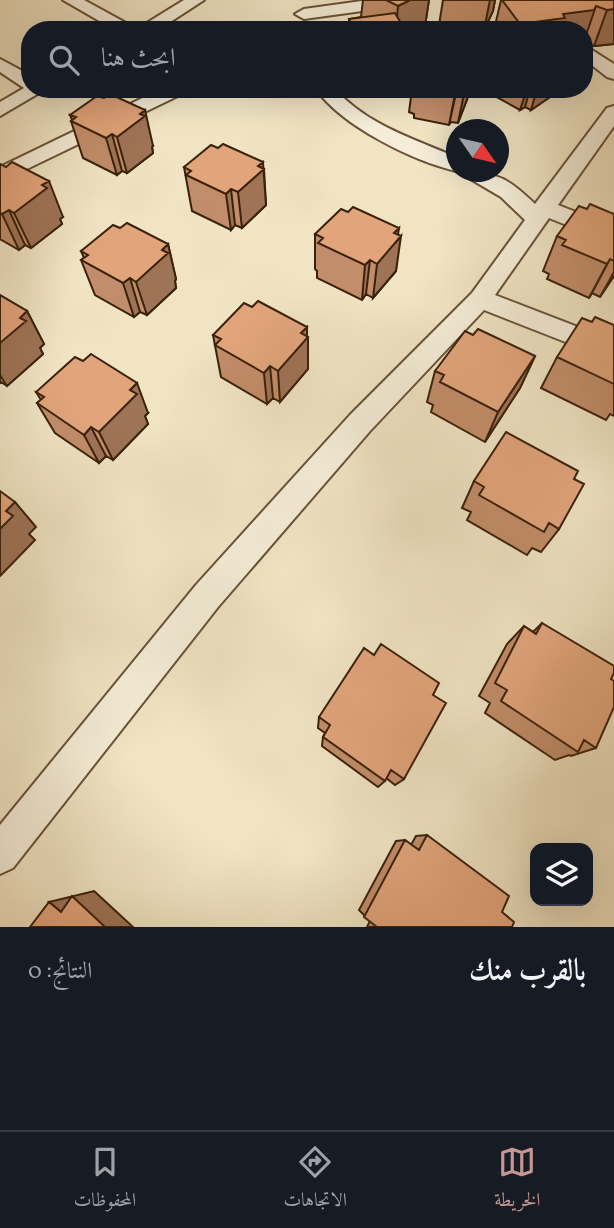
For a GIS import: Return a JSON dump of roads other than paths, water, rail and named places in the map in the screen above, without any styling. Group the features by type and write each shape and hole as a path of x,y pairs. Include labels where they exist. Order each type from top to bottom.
{"street":[{"path":"71,0 112,21"},
{"path":"160,21 195,0"},
{"path":"304,20 394,1"},
{"path":"593,57 614,73"},
{"path":"0,64 21,78"},
{"path":"0,110 21,98"},
{"path":"0,175 158,98"},
{"path":"334,98 360,120 446,159"},
{"path":"0,855 216,586 360,423 480,299 614,113"},
{"path":"492,182 541,213 614,236"},
{"path":"480,299 614,351"}]}
